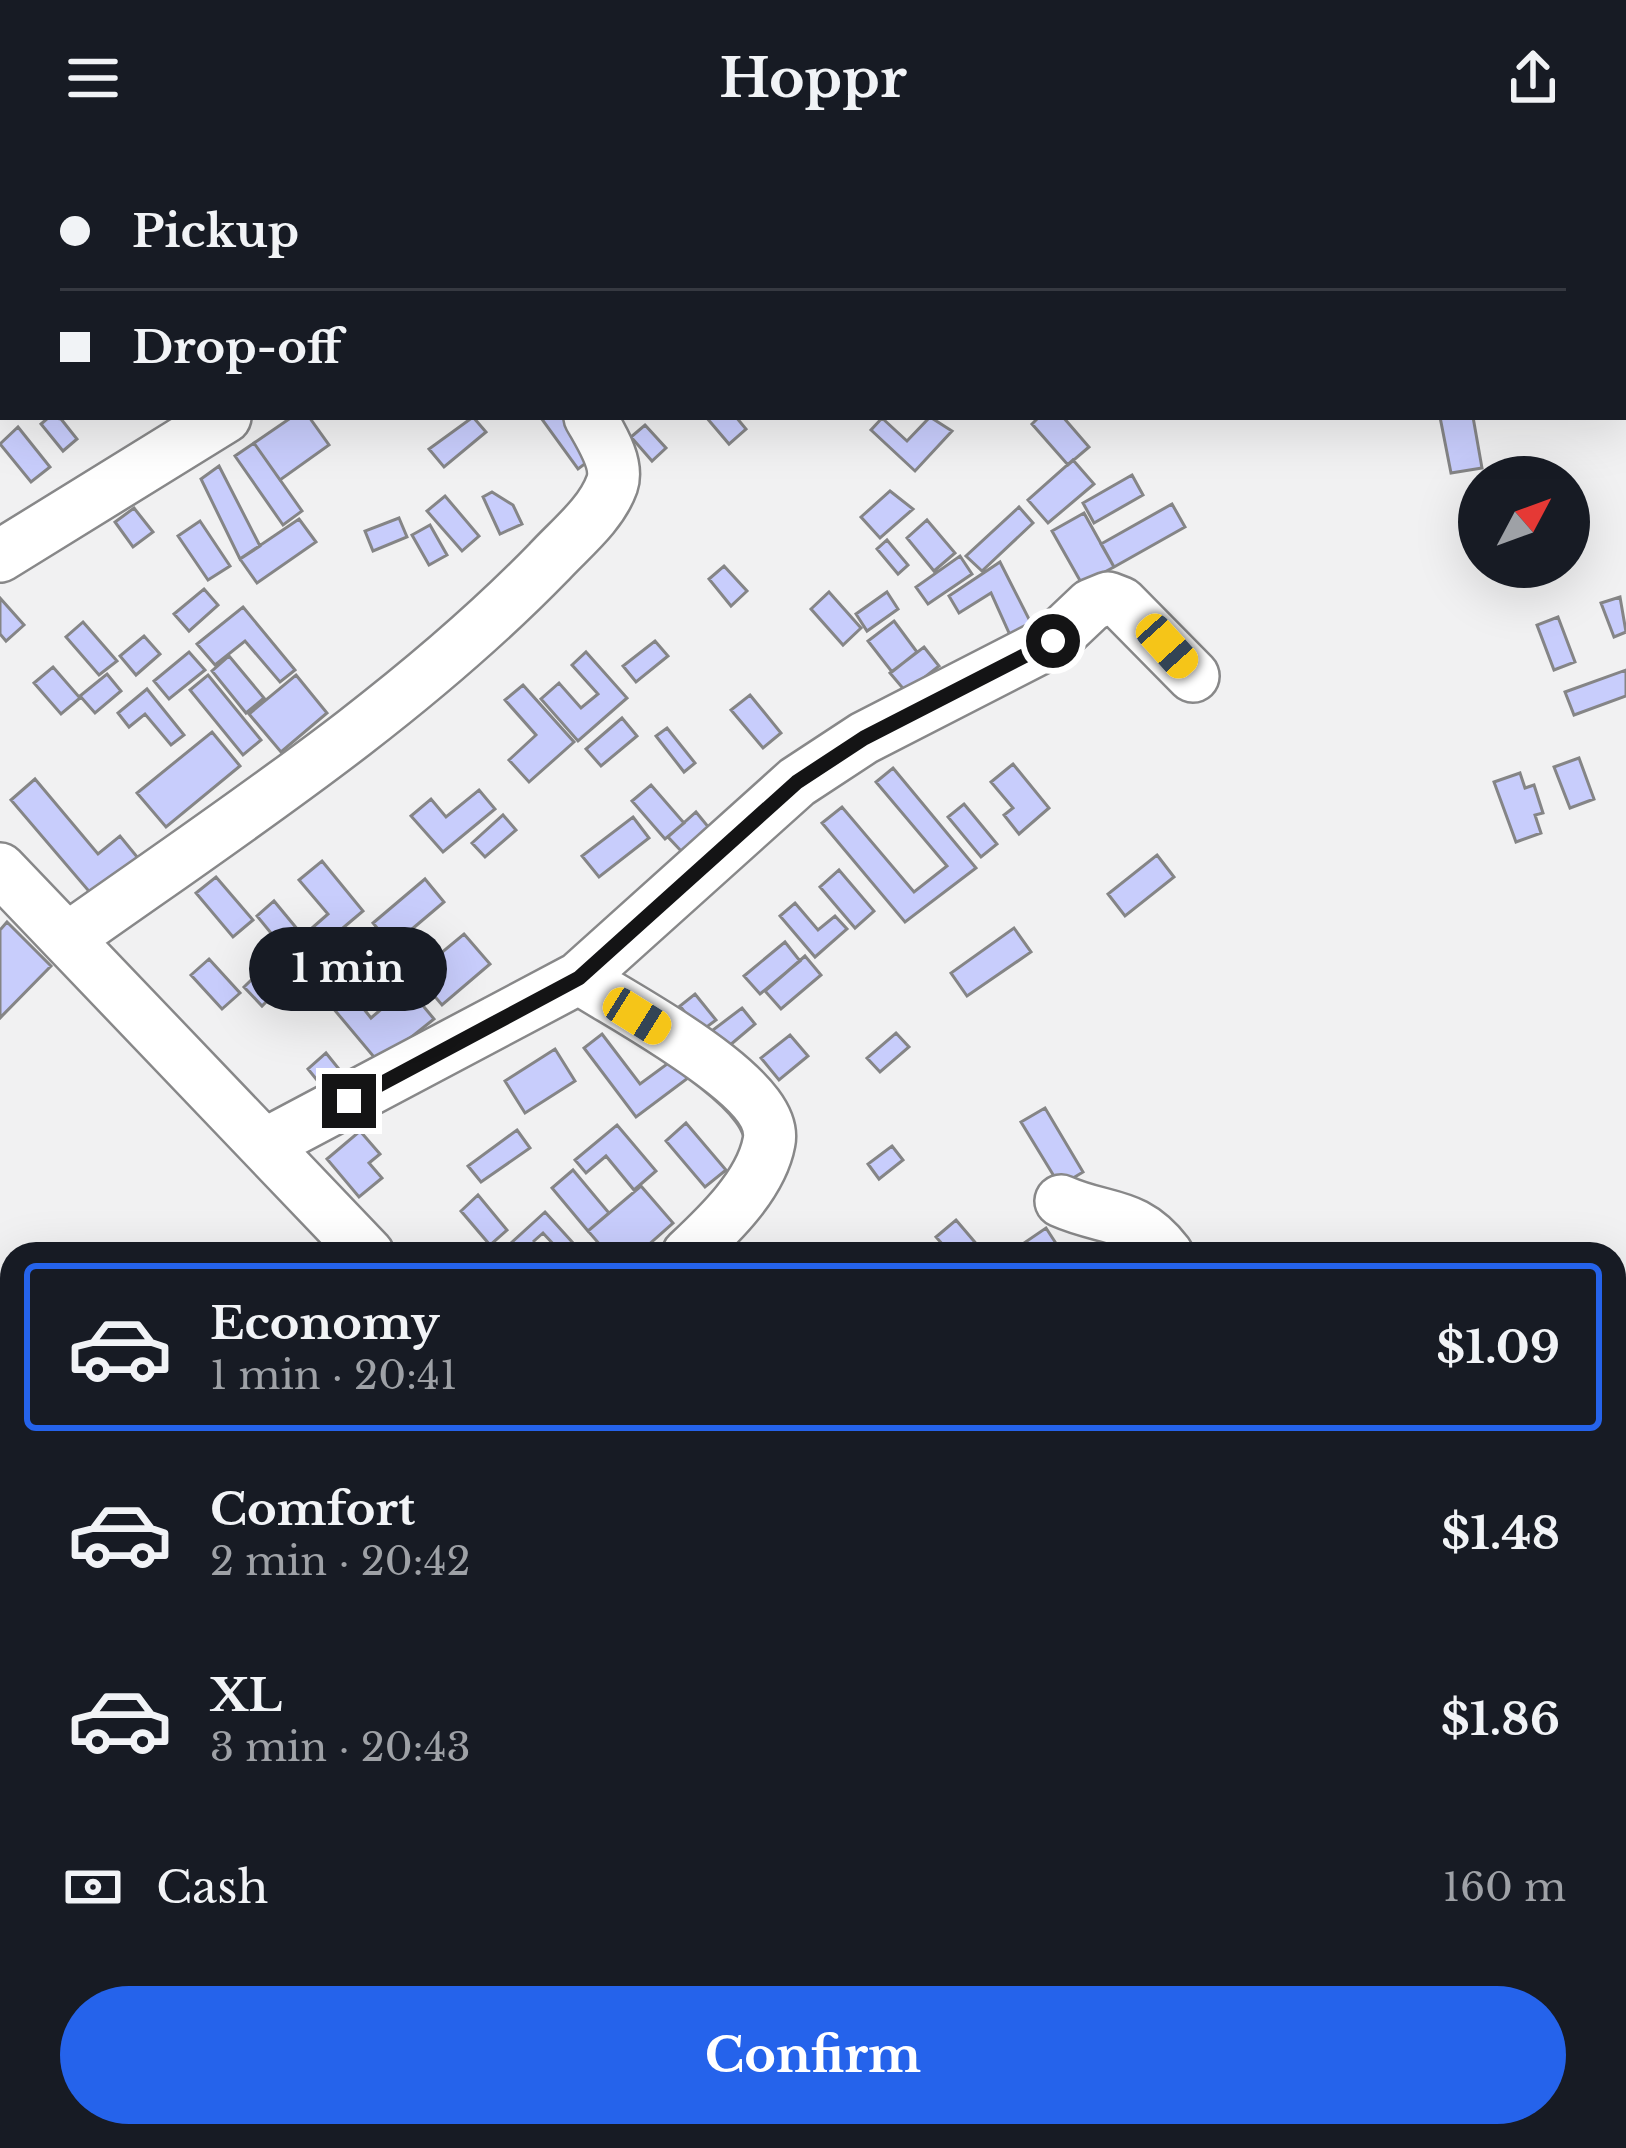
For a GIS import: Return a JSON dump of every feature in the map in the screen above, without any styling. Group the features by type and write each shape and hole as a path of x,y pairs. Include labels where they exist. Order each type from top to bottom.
{"street":[{"path":"0,556 220,420"},
{"path":"67,939 277,790 518,593 593,516 612,486 615,470 591,420"},
{"path":"264,1145 579,978 797,782 864,738 1053,641 1091,605 1108,598 1121,603 1193,676"},
{"path":"0,869 357,1242"},
{"path":"579,978 702,1057 747,1090 764,1112 770,1139 756,1175 698,1242"},
{"path":"1061,1201 1092,1215 1130,1219 1154,1242"}],"building":[{"path":"62,420 77,439 63,451 41,424"},
{"path":"288,420 311,420 329,445 280,480 254,443"},
{"path":"469,420 476,420 486,432 444,467 429,449"},
{"path":"542,420 573,420 598,454 578,469"},
{"path":"709,420 738,420 746,429 729,444"},
{"path":"884,420 907,441 927,420 952,431 915,471 871,430"},
{"path":"1066,420 1089,447 1068,465 1032,424"},
{"path":"1441,420 1474,420 1480,456 1458,456 1458,472 1451,473"},
{"path":"645,425 666,448 652,461 631,437"},
{"path":"18,427 50,467 31,482 0,444"},
{"path":"254,443 302,511 283,525 235,456"},
{"path":"1073,460 1094,484 1048,523 1028,500"},
{"path":"219,466 260,546 240,559 201,479"},
{"path":"1132,475 1143,495 1094,523 1083,503"},
{"path":"890,491 913,509 880,538 861,517"},
{"path":"492,492 513,505 522,524 500,534 483,497"},
{"path":"445,496 479,536 462,551 427,511"},
{"path":"1172,504 1185,527 1114,567 1101,544"},
{"path":"1019,507 1033,523 982,571 966,556"},
{"path":"134,508 153,532 133,547 115,522"},
{"path":"1084,513 1114,567 1082,584 1052,531"},
{"path":"399,518 407,537 373,551 365,531"},
{"path":"299,519 316,542 257,583 240,559"},
{"path":"927,520 955,553 934,571 907,538"},
{"path":"200,521 230,566 208,580 178,536"},
{"path":"430,525 447,555 429,565 412,535"},
{"path":"887,540 908,565 898,574 877,549"},
{"path":"960,556 972,574 928,604 916,587"},
{"path":"1000,562 1032,625 1010,635 991,593 959,613 949,596"},
{"path":"724,566 747,591 731,606 709,579"},
{"path":"204,589 218,605 189,631 174,614"},
{"path":"829,592 861,628 843,645 811,609"},
{"path":"887,592 898,609 867,631 856,614"},
{"path":"1620,597 1626,632 1614,637 1601,603"},
{"path":"0,598 24,625 6,641 0,634"},
{"path":"243,607 295,670 280,682 245,641 215,665 197,644"},
{"path":"1558,617 1575,662 1554,670 1537,625"},
{"path":"894,621 917,652 892,672 868,641"},
{"path":"83,622 117,661 99,675 66,637"},
{"path":"144,636 160,654 136,675 120,656"},
{"path":"655,641 668,656 636,682 623,666"},
{"path":"924,647 939,666 906,692 890,673"},
{"path":"189,652 205,670 169,699 154,681"},
{"path":"586,652 627,698 578,741 541,699 559,683 581,708 598,694 572,665"},
{"path":"229,656 264,698 246,713 212,671"},
{"path":"53,667 80,698 61,714 34,683"},
{"path":"1626,670 1626,696 1574,715 1565,692"},
{"path":"107,674 121,691 95,713 80,696"},
{"path":"208,675 261,740 243,755 190,690"},
{"path":"296,675 327,713 281,752 249,714"},
{"path":"523,685 574,742 529,782 509,760 536,735 505,700"},
{"path":"147,689 184,735 171,745 145,714 129,727 118,713"},
{"path":"750,695 781,733 763,748 731,710"},
{"path":"622,718 637,736 601,766 586,749"},
{"path":"667,728 695,763 684,772 656,736"},
{"path":"212,732 240,766 166,827 137,793"},
{"path":"1579,758 1594,799 1570,808 1554,767"},
{"path":"1013,764 1049,808 1019,834 1004,815 1013,808 991,782"},
{"path":"893,768 976,868 905,922 822,823 842,807 914,892 947,866 876,782"},
{"path":"1520,773 1525,788 1534,785 1543,813 1535,815 1541,833 1516,842 1494,782"},
{"path":"35,779 98,854 120,836 138,858 93,896 11,800"},
{"path":"651,785 684,823 665,839 632,801"},
{"path":"479,790 495,809 443,852 411,816 431,799 446,817"},
{"path":"964,804 997,844 981,857 948,817"},
{"path":"696,812 710,829 683,853 668,837"},
{"path":"503,815 516,830 485,857 472,843"},
{"path":"633,817 649,838 599,877 582,856"},
{"path":"1157,855 1174,877 1125,916 1108,894"},
{"path":"322,861 363,911 298,966 257,916 274,901 303,936 328,914 299,880"},
{"path":"839,870 874,911 855,928 820,887"},
{"path":"216,877 253,920 233,937 196,893"},
{"path":"425,879 444,902 392,946 373,923"},
{"path":"795,903 818,930 835,916 847,929 815,957 780,916"},
{"path":"7,922 51,966 0,1018 0,930"},
{"path":"1014,928 1031,952 967,996 951,973"},
{"path":"464,934 490,964 442,1005 392,946 404,935 428,964"},
{"path":"785,942 800,961 760,994 744,976"},
{"path":"350,952 367,972 347,988 371,1018 391,1001 369,974 386,961 434,1019 379,1063 312,983"},
{"path":"277,955 295,973 262,1006 244,987"},
{"path":"805,956 821,975 781,1009 765,991"},
{"path":"209,959 240,993 222,1009 191,975"},
{"path":"695,994 716,1020 700,1032 680,1006"},
{"path":"742,1008 755,1024 723,1051 709,1033"},
{"path":"896,1033 909,1047 880,1072 867,1058"},
{"path":"602,1034 640,1084 682,1053 696,1072 636,1117 584,1048"},
{"path":"790,1035 808,1056 779,1080 761,1058"},
{"path":"555,1049 575,1081 525,1113 505,1081"},
{"path":"326,1053 343,1074 325,1090 308,1069"},
{"path":"1045,1108 1083,1172 1060,1186 1021,1122"},
{"path":"686,1123 726,1170 705,1187 666,1141"},
{"path":"617,1125 656,1171 634,1190 606,1156 586,1173 575,1160"},
{"path":"517,1130 530,1148 481,1182 468,1166"},
{"path":"360,1131 380,1154 369,1163 382,1178 359,1197 327,1159"},
{"path":"892,1146 903,1160 879,1179 868,1164"},
{"path":"573,1170 609,1213 588,1231 552,1188"},
{"path":"641,1186 673,1223 652,1242 598,1242 588,1231"},
{"path":"478,1195 507,1230 487,1242 461,1211"},
{"path":"545,1212 572,1242 551,1242 543,1233 535,1242 512,1242"},
{"path":"956,1220 975,1242 940,1242 936,1237"},
{"path":"1046,1228 1055,1242 1026,1242"}],"route":[{"path":"349,1101 579,978 797,782 864,738 1053,641"}]}
